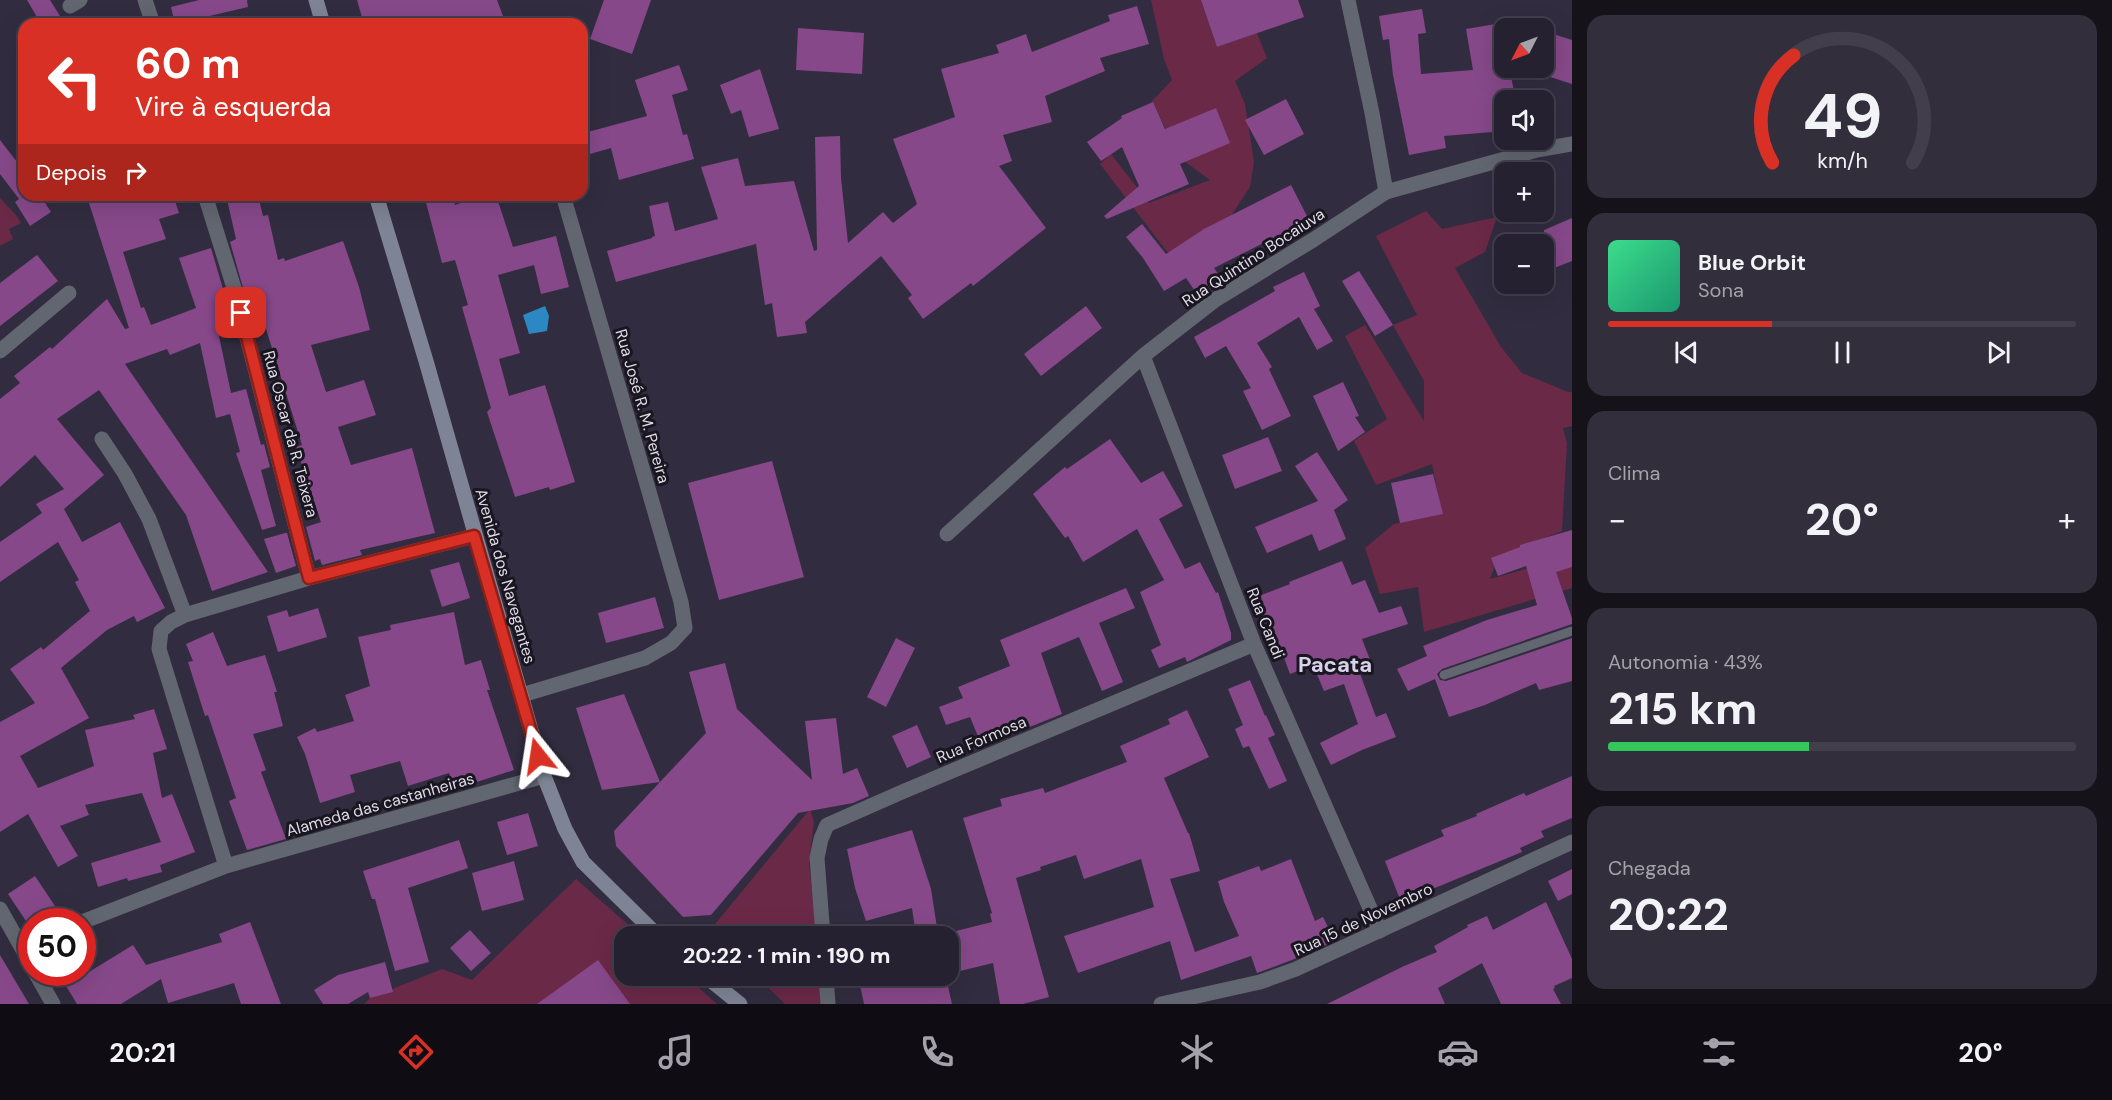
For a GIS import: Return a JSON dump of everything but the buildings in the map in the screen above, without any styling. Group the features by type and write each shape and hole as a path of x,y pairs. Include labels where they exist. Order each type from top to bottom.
{"main road":[{"path":"316,0 321,18"},
{"name":"Avenida dos Navegantes","path":"378,201 544,776 565,829 583,862 648,926"},
{"path":"718,986 740,1004"}],"street":[{"path":"145,0 151,18"},
{"path":"1348,0 1386,192"},
{"name":"Rua Quintino Bocaiuva","path":"947,534 1143,356 1215,300 1386,192 1536,150 1572,144"},
{"name":"Rua Oscar da R. Teixera","path":"207,201 235,291 309,578"},
{"name":"Rua José R. M. Pereira","path":"522,695 645,658 671,643 685,628 681,602 565,201"},
{"path":"0,351 69,293"},
{"name":"Rua Candi","path":"1143,356 1254,644 1380,931"},
{"path":"102,439 126,474 149,519 185,615"},
{"path":"226,866 159,649 161,631 171,622 185,615 309,578 474,536"},
{"name":"Rua Formosa","path":"822,926 817,858 820,839 827,825 1254,644"},
{"name":"Alameda das castanheiras","path":"96,917 226,866 544,776"},
{"name":"Rua 15 de Novembro","path":"1161,1004 1260,982 1296,969 1572,842"},
{"path":"0,909 18,933"},
{"path":"43,986 53,1004"},
{"path":"827,986 828,1004"}],"lane":[{"path":"1444,675 1572,631"}],"shaded area":[{"path":"1151,0 1201,0 1217,47 1257,33 1267,58 1235,81 1245,104 1254,162 1250,187 1223,228 1168,253 1100,164 1111,154 1149,203 1210,180 1181,159 1152,101 1172,80 1164,59"},
{"path":"0,198 21,223 9,229 13,239 0,246"},
{"path":"1426,211 1442,229 1494,218 1495,222 1485,252 1455,268 1501,347 1522,373 1572,392 1572,426 1563,428 1567,443 1562,531 1499,556 1490,579 1572,556 1572,588 1424,632 1418,587 1380,594 1365,548 1394,524 1442,514 1432,464 1376,485 1354,441 1387,419 1345,336 1365,325 1424,421 1424,381 1393,325 1417,315 1376,236"},
{"path":"810,809 814,822 809,863 816,926 713,926"},
{"path":"576,879 630,926 614,926 614,986 697,986 717,1004 364,1004 370,998 442,969 472,980"},
{"path":"766,986 822,986 824,1004 785,1004"}],"water":[{"path":"545,306 549,316 547,331 529,334 523,315"}],"district":[{"name":"Pacata","path":"1335,664"}],"route":[{"path":"241,313 309,578 474,536 538,756"}]}
